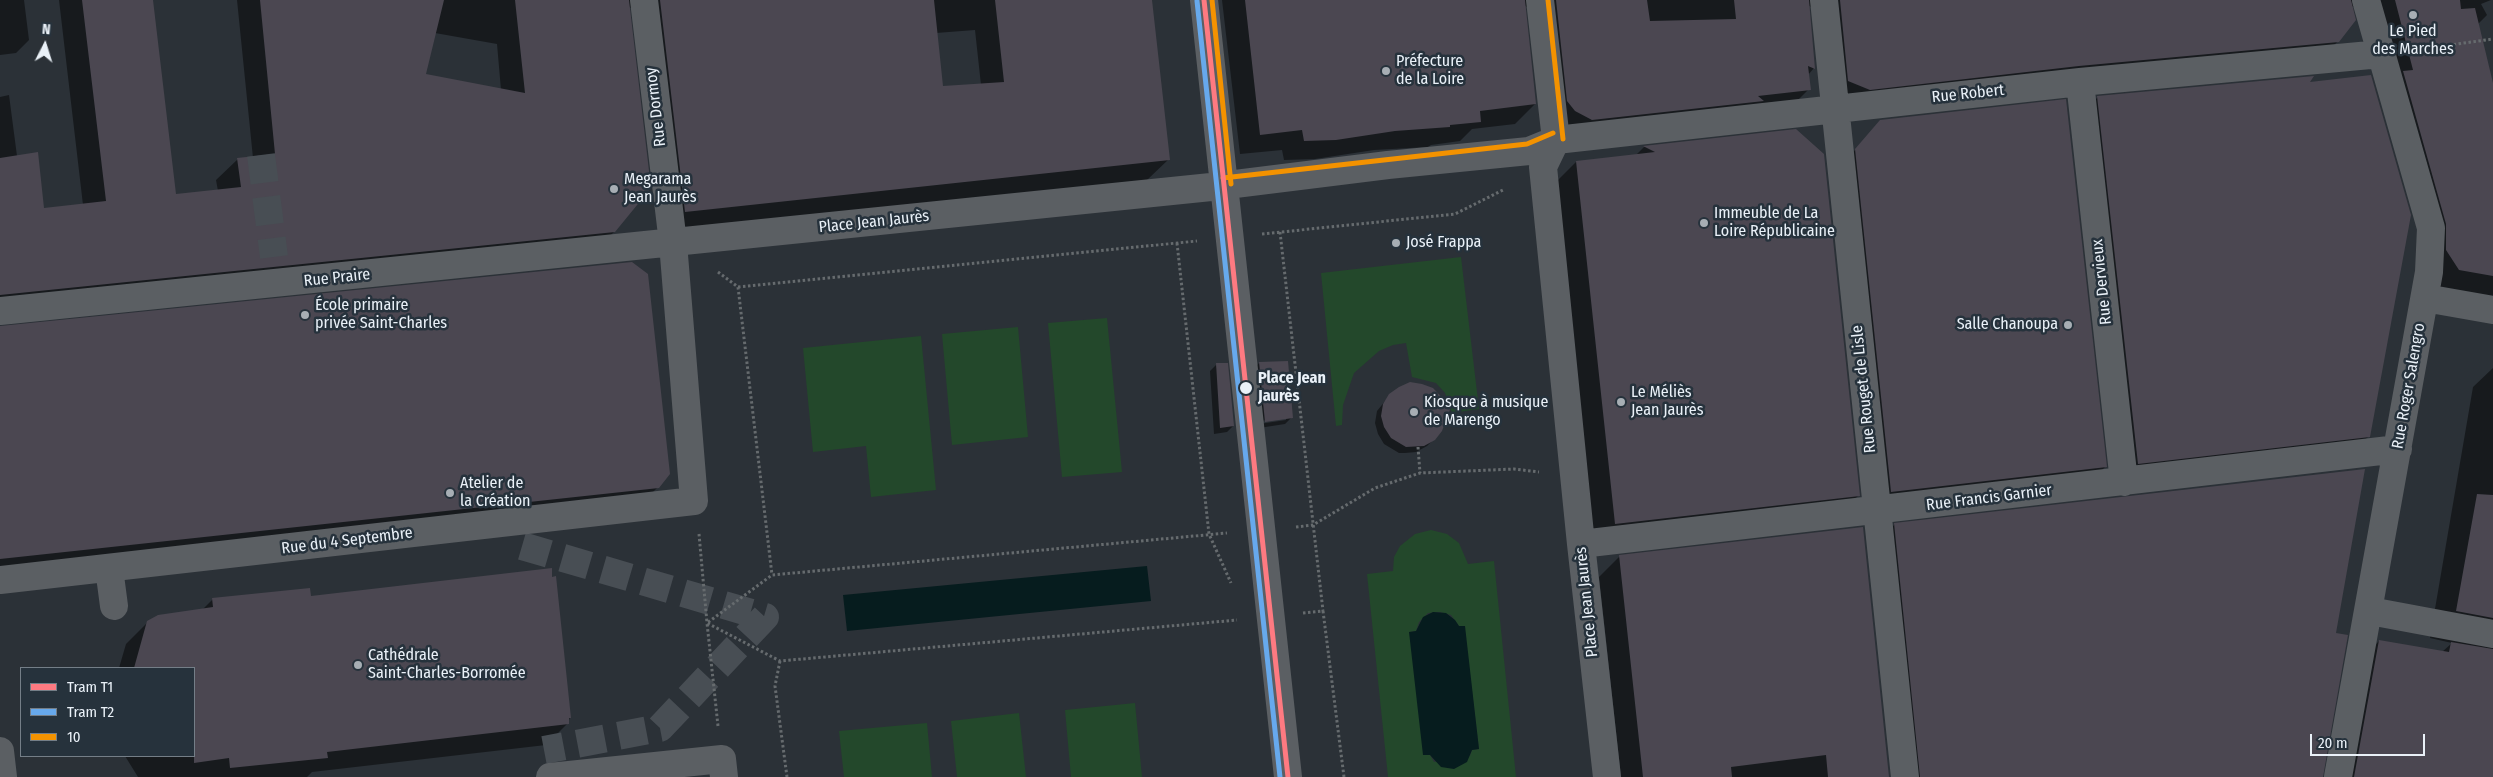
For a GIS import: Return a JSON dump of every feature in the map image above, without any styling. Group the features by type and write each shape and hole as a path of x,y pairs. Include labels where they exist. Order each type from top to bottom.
{"street":[{"name":"Rue Dormoy","path":"644,0 673,243"},
{"path":"1188,0 1225,185 1238,236 1278,615 1288,777"},
{"path":"1204,0 1225,185"},
{"path":"1220,0 1225,185"},
{"path":"1540,0 1556,140"},
{"name":"Rue Rouget de Lisle","path":"1824,0 1905,777"},
{"name":"Rue Roger Salengro","path":"2338,777 2370,611 2425,298 2429,272 2431,228 2366,0"},
{"name":"Rue Robert","path":"1556,140 2080,82 2381,54"},
{"name":"Rue Dervieux","path":"2080,82 2124,482"},
{"name":"Place Jean Jaurès","path":"673,243 1529,151 1556,140"},
{"name":"Place Jean Jaurès","path":"1556,140 1543,167 1573,468 1607,777"},
{"name":"Rue Praire","path":"0,311 673,243"},
{"path":"673,243 694,501"},
{"path":"2425,298 2493,310"},
{"name":"Rue Francis Garnier","path":"1581,544 2398,449"},
{"name":"Rue du 4 Septembre","path":"0,580 694,501"},
{"path":"109,568 114,606"},
{"path":"2370,611 2493,634"},
{"path":"1278,615 1303,777"},
{"path":"0,751 4,777"},
{"path":"550,777 723,768"}],"path":[{"path":"2381,54 2493,39"},
{"path":"673,243 691,253 738,287 1455,214 1512,186"},
{"path":"1280,232 1344,777"},
{"path":"1177,243 1209,534 1232,585"},
{"path":"738,287 772,574"},
{"path":"1418,447 1420,474"},
{"path":"707,623 772,574 1313,525 1375,488 1420,474 1514,470 1539,472 1573,468"},
{"path":"694,501 723,768"},
{"path":"707,623 780,661 1323,611"},
{"path":"780,661 775,686 787,777"}],"green space":[{"path":"1461,257 1479,409 1452,413 1445,393 1436,383 1412,377 1406,343 1393,345 1379,351 1354,373 1343,405 1342,425 1336,426 1321,273"},
{"path":"1107,318 1122,472 1062,477 1048,323"},
{"path":"1018,327 1028,437 952,445 942,334"},
{"path":"921,336 936,490 871,497 866,446 813,452 803,348"},
{"path":"1431,530 1447,534 1459,543 1468,564 1494,561 1516,777 1388,777 1367,574 1393,571 1394,557 1400,546 1415,534","holes":["1440,612 1451,615 1459,626 1464,626 1479,749 1472,750 1470,756 1434,762 1430,755 1424,755 1410,632 1416,631 1419,622 1428,613"]},
{"path":"1135,703 1142,777 1071,777 1065,710"},
{"path":"1019,713 1026,777 957,777 951,721"},
{"path":"927,723 932,777 844,777 839,731"}],"shaded area":[{"path":"1147,566 1151,601 847,631 843,595"},
{"path":"1433,612 1446,613 1459,626 1465,626 1479,749 1472,750 1467,762 1454,769 1441,767 1430,755 1423,755 1409,632 1416,631 1423,617"}],"building":[{"path":"82,0 153,0 176,194 241,187 237,158 275,154 260,0 444,0 426,74 525,93 515,0 629,0 651,188 615,232 0,295 0,158 38,152 44,208 106,201"},
{"path":"660,0 934,0 943,86 1004,82 995,0 1152,0 1170,160 685,212"},
{"name":"Préfecture de la Loire","path":"1245,0 1525,0 1536,104 1480,111 1481,122 1450,125 1450,127 1395,131 1336,140 1304,141 1302,130 1260,135"},
{"path":"1556,0 1647,0 1650,21 1736,19 1734,0 1809,0 1815,69 1808,66 1811,90 1758,96 1764,101 1592,120 1575,111 1567,101"},
{"path":"1840,0 2351,0 2356,20 2339,42 2079,66 1870,90 1848,81"},
{"path":"2395,0 2460,0 2461,9 2475,8 2493,83 2493,276 2459,270 2446,250 2446,224 2403,71 2413,70"},
{"path":"2371,75 2411,215 2370,437 2138,464 2097,96 2314,76 2310,82"},
{"path":"2066,99 2107,467 1891,492 1855,149 1880,120"},
{"path":"1796,129 1824,154 1860,496 1615,524 1576,161 1655,152 1643,146"},
{"path":"632,262 648,274 670,474 659,488 0,559 0,326"},
{"path":"1288,361 1293,418 1265,422 1259,362"},
{"path":"1216,363 1228,363 1234,426 1220,428"},
{"name":"Kiosque à musique de Marengo","path":"1410,382 1433,388 1451,407 1442,431 1435,440 1424,446 1406,447 1391,438 1384,427 1381,416 1383,404 1389,394"},
{"path":"2365,469 2336,633 2348,635 2323,777 1920,777 1894,523"},
{"path":"2477,494 2493,495 2493,618 2456,611"},
{"path":"1863,527 1889,777 1828,777 1826,755 1731,767 1732,777 1643,777 1619,555"},
{"name":"Cathédrale Saint-Charles-Borromée","path":"552,568 552,577 556,576 571,718 569,718 569,724 327,752 328,758 230,768 229,758 194,763 195,667 134,667 147,621 158,615 213,607 212,598 310,588 311,596"},
{"path":"2379,640 2449,652 2451,642 2493,649 2493,777 2354,777"}],"tunnel":[{"path":"261,155 274,257"},
{"path":"522,546 765,617 660,728 544,750"}],"tram line":[{"name":"T1","path":"1204,0 1288,777"},
{"name":"T2","path":"1197,1 1280,777"}],"transit line":[{"name":"10","path":"1212,0 1231,184"},
{"name":"10","path":"1548,0 1563,139"},
{"name":"10","path":"1223,178 1527,144 1553,133"}],"place":[{"name":"Le Pied des Marches","path":"2413,15"},
{"name":"Préfecture de la Loire","path":"1386,71"},
{"name":"Megarama Jean Jaurès","path":"614,189"},
{"name":"Immeuble de La Loire Républicaine","path":"1704,223"},
{"name":"José Frappa","path":"1396,243"},
{"name":"École primaire privée Saint-Charles","path":"305,315"},
{"name":"Salle Chanoupa","path":"2068,325"},
{"name":"Place Jean Jaurès","path":"1246,388"},
{"name":"Le Méliès Jean Jaurès","path":"1621,402"},
{"name":"Kiosque à musique de Marengo","path":"1414,412"},
{"name":"Atelier de la Création","path":"450,493"},
{"name":"Cathédrale Saint-Charles-Borromée","path":"358,665"}]}
